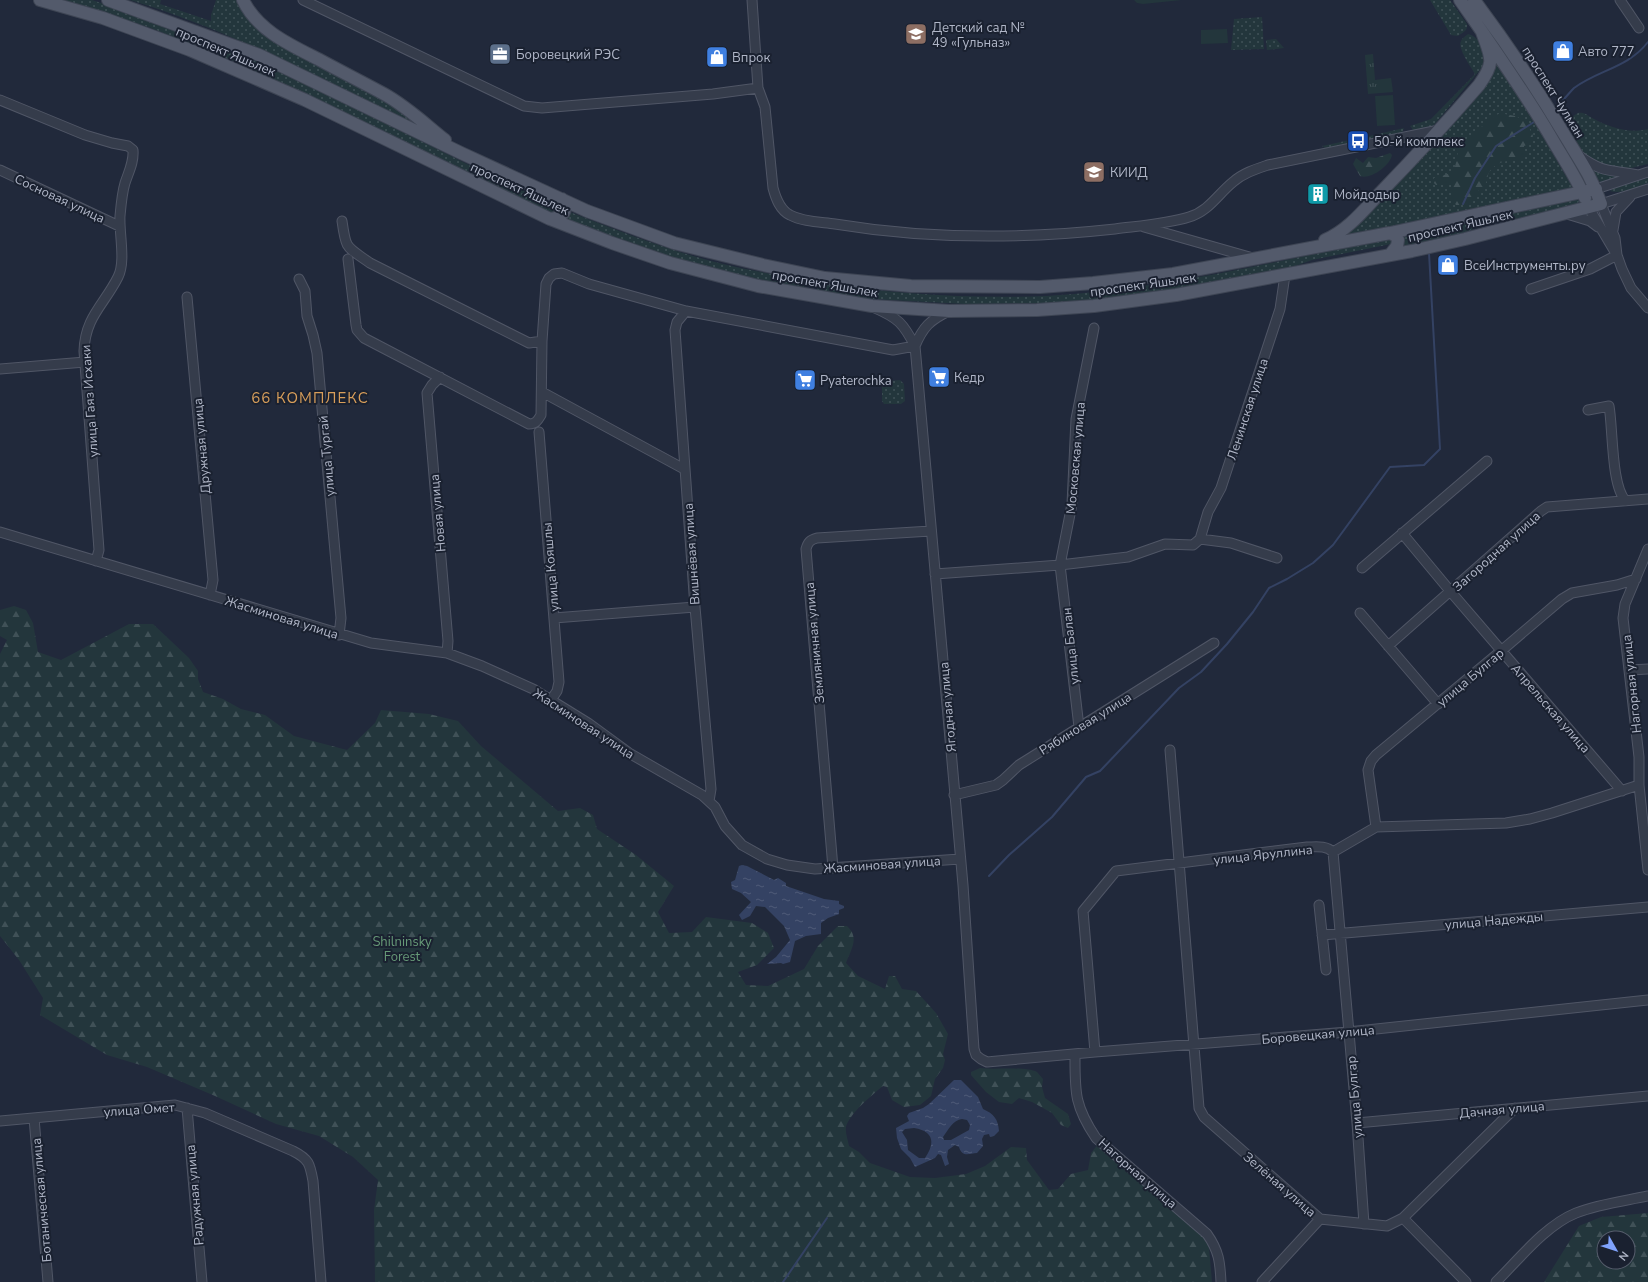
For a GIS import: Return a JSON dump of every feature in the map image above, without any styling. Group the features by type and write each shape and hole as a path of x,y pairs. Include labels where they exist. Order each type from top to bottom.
{"main road":[{"name":"проспект Яшьлек","path":"40,0 103,18 190,50 305,100 550,219 670,263 758,286 872,306 949,311 1037,310 1094,306 1176,295 1390,255 1465,239 1567,214 1601,204"},
{"name":"проспект Яшьлек","path":"108,0 259,55 461,153 587,211 674,243 763,265 825,278 911,286 1040,288 1093,284 1173,274 1256,259 1390,233 1596,189"},
{"path":"243,0 255,18 282,40 395,101 461,153"},
{"name":"проспект Чулман","path":"1460,0 1534,108 1582,192 1589,208"},
{"name":"проспект Чулман","path":"1474,0 1512,52 1577,153 1596,189 1601,204"},
{"name":"проспект Чулман","path":"1307,248 1337,235 1348,226 1439,130 1468,97 1488,72 1490,64 1490,55 1482,32"},
{"path":"550,219 560,217 565,211 566,206 562,199"},
{"path":"1390,233 1396,236 1398,240 1397,246 1390,255"},
{"path":"820,296 811,290 810,286 812,282 825,278"}],"street":[{"path":"303,0 524,106 542,108 674,97 758,88"},
{"path":"752,0 758,88 765,108 773,188 776,198 784,211 791,216 800,219 858,228 897,232 989,236 1090,232 1141,226 1188,218 1197,214 1209,206 1233,182 1244,174 1268,165 1439,130"},
{"path":"1620,0 1639,28"},
{"name":"улица Гаяз Исхаки","path":"0,100 85,134 112,143 128,146 133,150 134,158 125,184 120,226 121,265 118,276 90,321 84,337 99,550 96,561"},
{"path":"1577,153 1592,166 1600,169 1611,172 1624,172 1638,175"},
{"name":"Сосновая улица","path":"0,170 120,226"},
{"name":"проспект Яшьлек","path":"1596,189 1648,172"},
{"name":"проспект Яшьлек","path":"1601,204 1631,196 1648,189"},
{"path":"1609,234 1616,212 1631,196"},
{"path":"1601,204 1609,234 1631,288 1648,308"},
{"path":"1589,208 1609,234"},
{"path":"1567,214 1590,221 1609,234"},
{"path":"342,221 345,243 348,248 370,263 529,343 542,340"},
{"path":"1141,226 1256,259"},
{"path":"1531,289 1590,269 1617,255"},
{"path":"348,259 356,325 360,335 529,424 533,424 541,415 542,340 546,284 549,278 554,274 562,274 589,284 686,311 893,350 914,346 926,325 949,311"},
{"name":"Ленинская улица","path":"1200,540 1208,512 1221,488 1280,310 1285,275"},
{"name":"улица Тургай","path":"299,279 305,291 307,316 317,354 341,618 340,634"},
{"name":"Дружная улица","path":"187,297 213,580 210,595"},
{"path":"872,306 892,316 904,327 914,346"},
{"name":"Вишнёвая улица","path":"686,311 677,322 675,330 684,469 711,789 709,801"},
{"name":"Московская улица","path":"1060,564 1071,509 1076,419 1094,328"},
{"name":"Ягодная улица","path":"914,346 960,859 974,1049 976,1054 987,1062"},
{"path":"0,370 85,362"},
{"name":"Новая улица","path":"440,377 427,393 448,641 447,653"},
{"path":"542,392 684,469"},
{"path":"1588,410 1609,406 1612,422 1614,462 1621,497 1626,501"},
{"name":"улица Кояшлы","path":"539,432 559,682 557,691 551,700"},
{"path":"1362,568 1487,461"},
{"name":"Загородная улица","path":"1388,646 1547,507 1648,499"},
{"name":"Земляничная улица","path":"833,868 806,550 808,543 817,538 931,531"},
{"name":"Жасминовая улица","path":"0,532 377,645 447,653 482,666 533,689 588,723 629,753 709,801 715,807 730,834 742,845 767,859 802,868 833,868 960,859"},
{"name":"Апрельская улица","path":"1402,533 1622,791"},
{"path":"935,574 1060,564 1128,556 1165,544 1193,545 1200,540 1231,543 1277,558"},
{"name":"Нагорная улица","path":"1648,549 1644,572 1636,578 1625,604 1624,618 1639,757 1638,785 1648,870"},
{"name":"улица Балан","path":"1060,564 1079,727"},
{"name":"улица Булгар","path":"1376,827 1368,770 1370,761 1376,755 1502,651 1562,598 1572,593 1616,585 1636,578"},
{"path":"554,618 695,607"},
{"path":"1360,612 1438,704"},
{"name":"Рябиновая улица","path":"954,795 996,785 1004,780 1019,765 1214,643"},
{"path":"1630,670 1648,669"},
{"name":"Зелёная улица","path":"1170,750 1178,864 1200,1112 1204,1117 1320,1219 1387,1226 1403,1218 1515,1108"},
{"path":"1333,852 1376,827 1506,823 1545,815 1638,785"},
{"name":"улица Яруллина","path":"1095,1052 1083,911 1116,871 1307,847 1330,849 1333,852"},
{"name":"улица Булгар","path":"1333,852 1339,934 1357,1123 1364,1224"},
{"path":"1319,905 1326,970"},
{"name":"улица Надежды","path":"1322,935 1648,907"},
{"name":"Боровецкая улица","path":"987,1062 1348,1032 1648,1000"},
{"name":"Нагорная улица","path":"1075,1054 1074,1089 1077,1101 1087,1124 1096,1138 1208,1234 1215,1244 1220,1257 1221,1282"},
{"name":"Дачная улица","path":"1357,1123 1648,1096"},
{"name":"улица Омет","path":"0,1121 161,1105 175,1105 205,1113 274,1141 304,1156 310,1167 313,1181 321,1282"},
{"name":"Радужная улица","path":"187,1108 202,1282"},
{"name":"Ботаническая улица","path":"34,1118 48,1282"},
{"path":"1496,1282 1546,1232 1575,1213 1589,1208 1648,1196"},
{"path":"1403,1218 1466,1282"},
{"path":"1262,1282 1320,1219"}],"green space":[{"path":"65,0 92,0 153,20 284,73 475,168 558,207 558,212 551,213 238,63 151,28"},
{"path":"130,0 161,0 160,4 211,21 211,15 216,0 239,0 244,12 383,98 426,130 317,76 243,42"},
{"path":"1134,0 1182,0 1143,4 1137,3"},
{"path":"1430,0 1450,0 1467,24 1466,30 1458,36 1451,35"},
{"path":"1262,17 1264,49 1231,50 1234,19"},
{"path":"1227,29 1228,43 1201,44 1201,30"},
{"path":"1468,34 1480,42 1485,56 1484,65 1434,125 1420,131 1414,131 1410,126 1431,119 1475,74 1465,58 1460,44 1463,38"},
{"path":"1276,39 1284,48 1267,50 1266,40"},
{"path":"1373,54 1375,80 1391,78 1393,92 1368,94 1365,55"},
{"path":"1495,59 1574,190 1346,236 1393,188"},
{"path":"1393,95 1395,125 1377,126 1375,96"},
{"path":"1500,113 1515,116 1526,121 1533,136 1529,144 1524,146 1524,154 1520,160 1507,161 1496,165 1489,172 1486,183 1476,194 1473,202 1468,205 1456,205 1452,200 1452,185 1447,183 1436,185 1433,182 1434,178 1454,172 1458,152 1487,121"},
{"path":"1578,113 1584,113 1605,124 1619,129 1634,131 1648,129 1648,164 1627,169 1609,169 1582,154 1569,127 1569,122"},
{"path":"1404,128 1402,133 1366,141 1365,137"},
{"path":"1350,140 1351,144 1327,149 1322,146"},
{"path":"1390,153 1392,155 1384,168 1369,176 1360,176 1353,164 1356,158 1363,163 1368,157 1376,158"},
{"path":"1590,167 1622,176 1600,182"},
{"path":"1648,178 1648,183 1634,188 1619,192 1610,191 1614,188"},
{"path":"1578,198 1579,202 1567,208 1483,226 1457,235 1402,246 1400,235"},
{"path":"570,212 639,238 693,256 734,267 806,281 805,289 710,269 674,258 567,220"},
{"path":"1392,238 1391,244 1312,260 1290,268 1175,290 1106,300 1046,303 965,304 872,299 820,291 817,289 817,285 820,283 933,295 1018,297 1089,293 1176,281 1262,265"},
{"path":"900,380 904,384 905,401 901,404 884,404 882,401 882,386 888,381"},
{"name":"Shilninsky Forest","path":"14,606 26,610 33,623 38,652 61,660 129,624 153,624 189,658 198,671 198,679 203,692 223,699 241,709 265,715 294,736 347,750 375,723 381,710 429,714 458,721 481,746 558,811 580,808 593,815 597,829 636,855 674,886 658,912 669,933 692,932 706,917 752,923 768,933 774,948 757,965 738,972 746,985 768,986 804,969 818,946 838,926 847,926 851,930 854,939 846,963 858,976 885,989 889,976 895,976 902,989 916,991 936,1013 948,1034 943,1054 945,1060 943,1068 935,1079 931,1096 920,1105 904,1107 892,1100 887,1087 883,1086 862,1105 848,1122 846,1134 849,1146 859,1152 870,1163 910,1177 935,1178 966,1174 985,1166 1011,1147 1026,1148 1027,1160 1049,1190 1058,1189 1071,1174 1088,1170 1091,1153 1099,1143 1208,1236 1212,1282 375,1282 374,1210 378,1180 353,1157 319,1136 276,1124 147,1067 107,1055 40,1015 43,998 19,960 0,936 0,654 7,640 0,636 0,610"},
{"path":"980,1068 1025,1069 1037,1072 1043,1079 1042,1087 1045,1098 1068,1114 1071,1124 1068,1128 1061,1125 1052,1113 1032,1102 1019,1098 1012,1104 999,1102 986,1092 971,1075 971,1072"},
{"path":"1648,1213 1648,1282 1544,1282 1579,1226 1601,1217"}],"water":[{"path":"739,866 747,866 774,880 778,878 786,883 786,886 824,899 839,901 839,904 844,906 844,908 839,910 839,914 828,918 821,923 821,934 806,936 795,941 790,962 783,964 767,964 776,957 790,940 784,926 765,907 756,906 750,916 742,920 739,915 751,902 741,893 732,889 731,882 735,880"},
{"path":"954,1080 961,1080 978,1097 983,1109 995,1117 998,1123 999,1131 994,1136 990,1137 989,1134 984,1135 982,1139 983,1146 977,1153 964,1154 959,1147 955,1145 948,1150 947,1157 949,1164 945,1166 941,1155 938,1154 935,1158 915,1167 910,1158 901,1149 897,1138 896,1128 909,1121 907,1116 909,1113 929,1104","holes":["962,1119 967,1120 970,1125 969,1130 951,1140 944,1140 943,1137 951,1126 956,1121","905,1129 920,1129 931,1138 931,1147 925,1158 919,1158 908,1150 907,1140 902,1132"]}],"waterway":[{"path":"1563,100 1574,88 1631,58 1648,42"},
{"path":"1463,204 1475,178 1496,146 1534,122"},
{"path":"989,876 1009,855 1052,817 1086,777 1100,771 1179,688 1201,672 1227,644 1253,612 1269,588 1313,563 1333,545 1390,467 1424,465 1440,449 1429,253"},
{"path":"783,1282 827,1218"}],"place":[{"name":"Детский сад № 49 «Гульназ»","path":"916,34"},
{"name":"Авто 777","path":"1563,51"},
{"name":"Боровецкий РЭС","path":"500,54"},
{"name":"Впрок","path":"717,57"},
{"name":"50-й комплекс","path":"1358,141"},
{"name":"КИИД","path":"1094,172"},
{"name":"Мойдодыр","path":"1318,194"},
{"name":"ВсеИнструменты.ру","path":"1448,265"},
{"name":"Кедр","path":"939,377"},
{"name":"Pyaterochka","path":"805,380"}],"district":[{"name":"66 КОМПЛЕКС","path":"310,398"}]}
